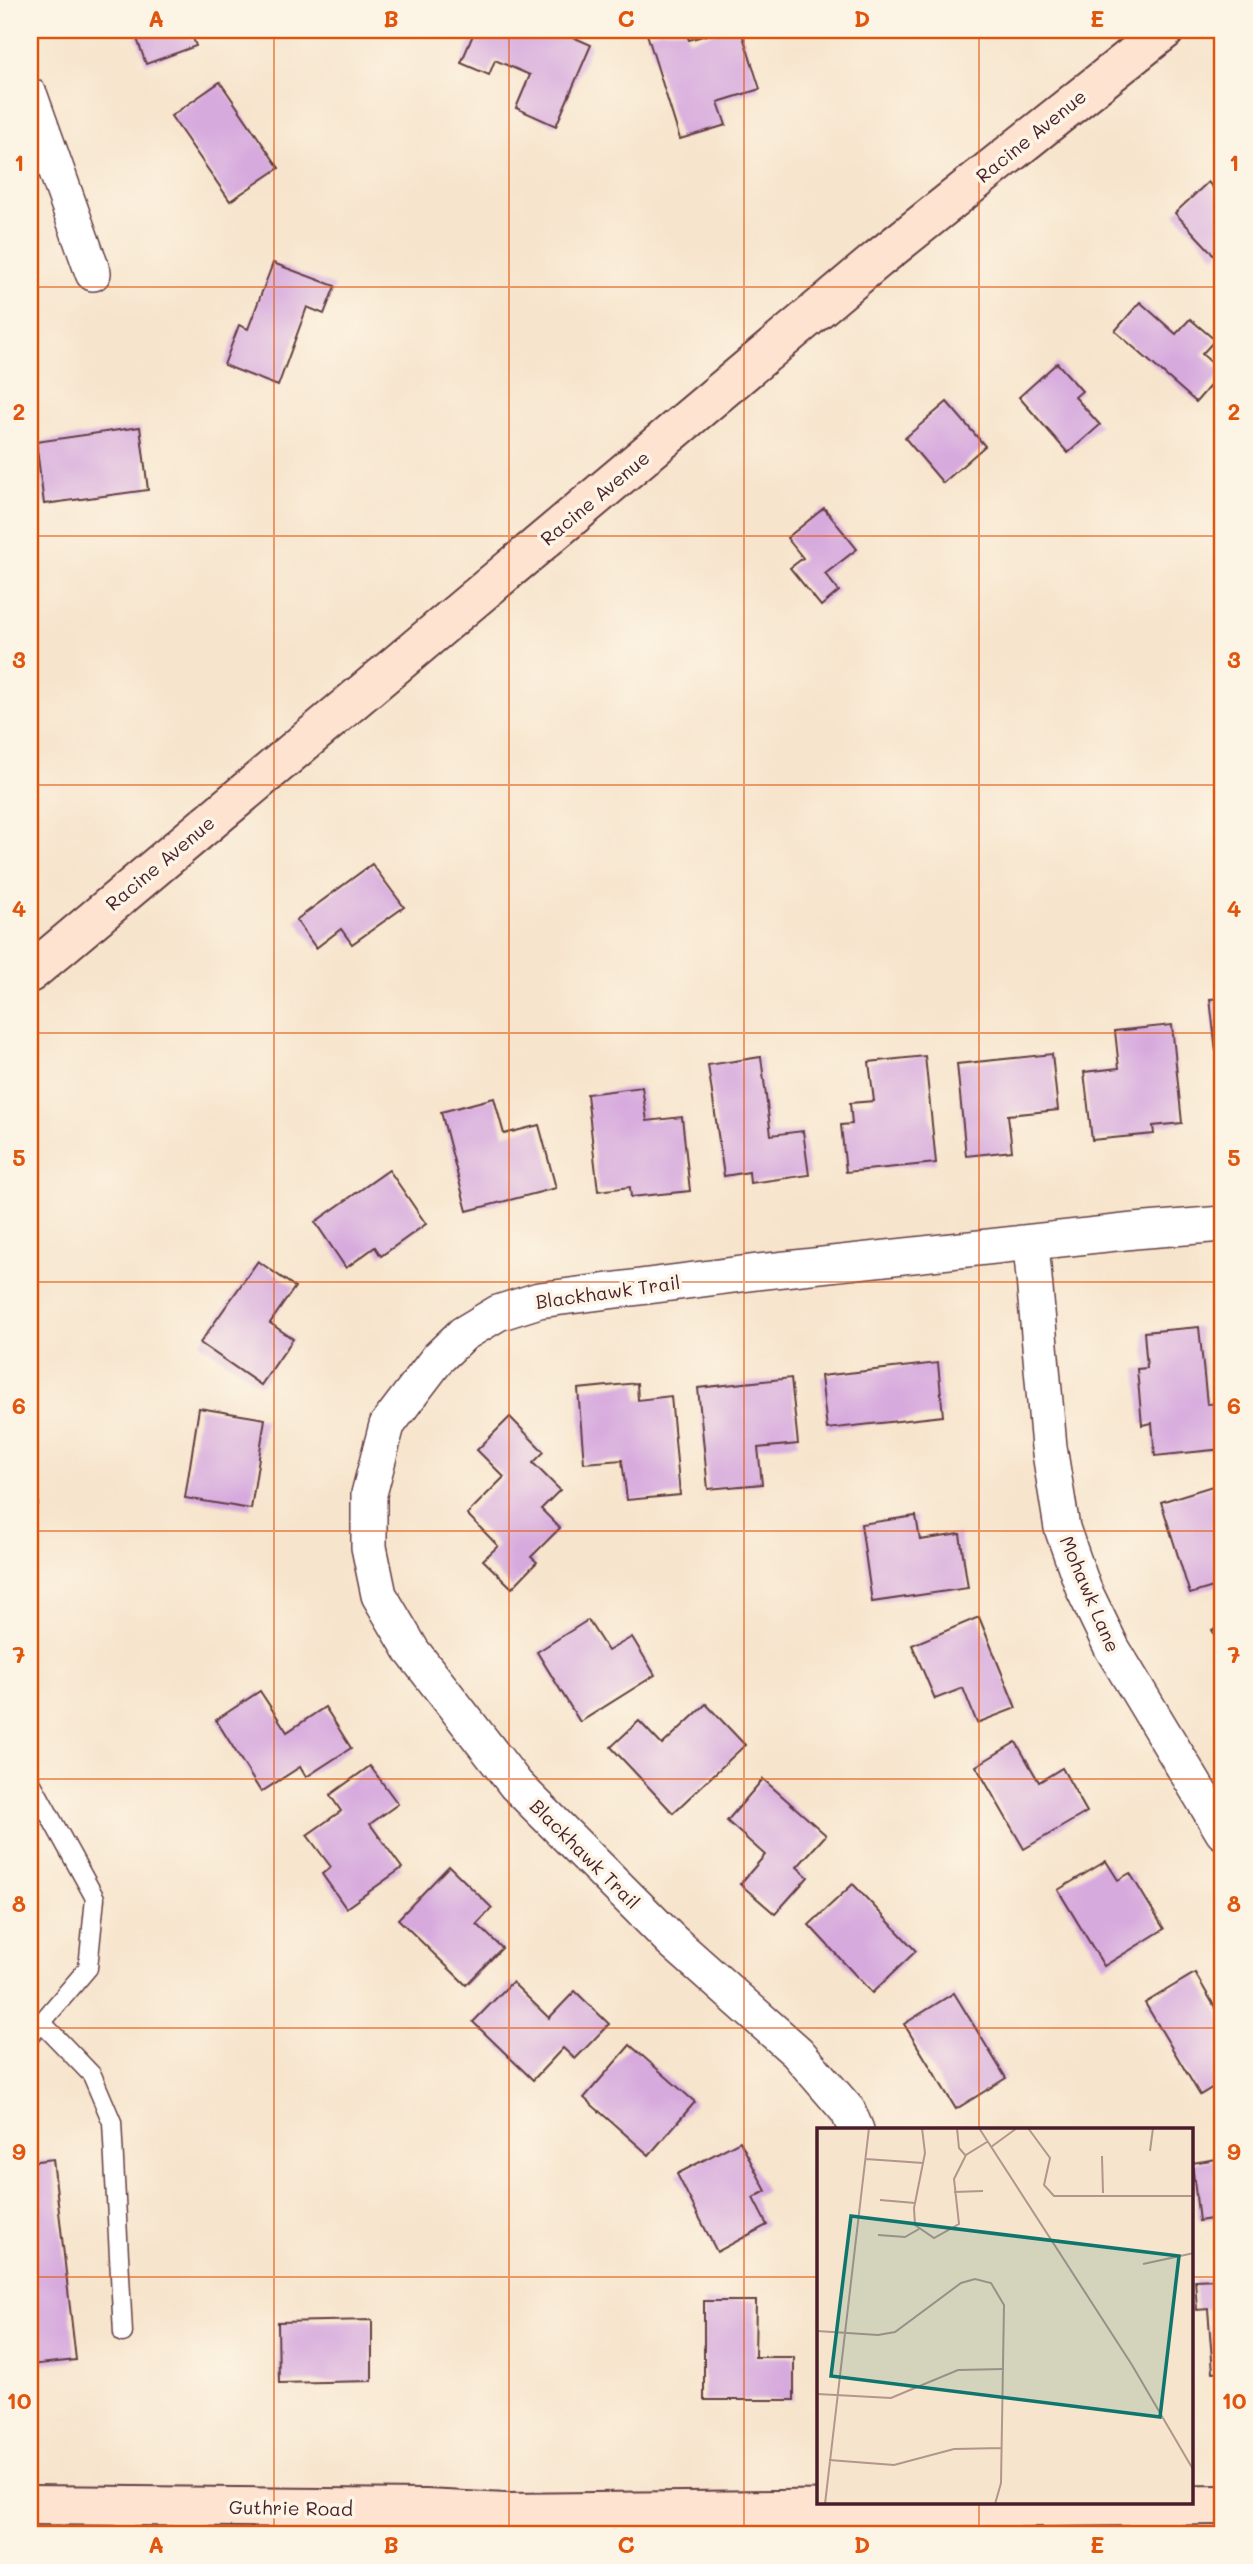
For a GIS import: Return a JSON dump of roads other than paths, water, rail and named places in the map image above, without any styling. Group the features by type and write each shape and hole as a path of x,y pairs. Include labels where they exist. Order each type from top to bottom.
{"main road":[{"name":"Racine Avenue","path":"30,973 878,259 1165,30"},
{"name":"Guthrie Road","path":"30,2505 425,2509 506,2513 896,2515 1223,2505"}],"street":[{"path":"30,96 93,273"},
{"name":"Blackhawk Trail","path":"855,2128 848,2111 797,2052 672,1941 516,1785 412,1651 379,1595 369,1547 369,1494 387,1425 438,1358 463,1334 498,1313 539,1300 757,1272 1134,1231 1223,1224"},
{"name":"Mohawk Lane","path":"1031,1244 1049,1447 1062,1528 1084,1590 1112,1648 1223,1832"}],"lane":[{"path":"30,1780 95,1898 88,1968 36,2029 92,2075 112,2122 123,2333"}]}
